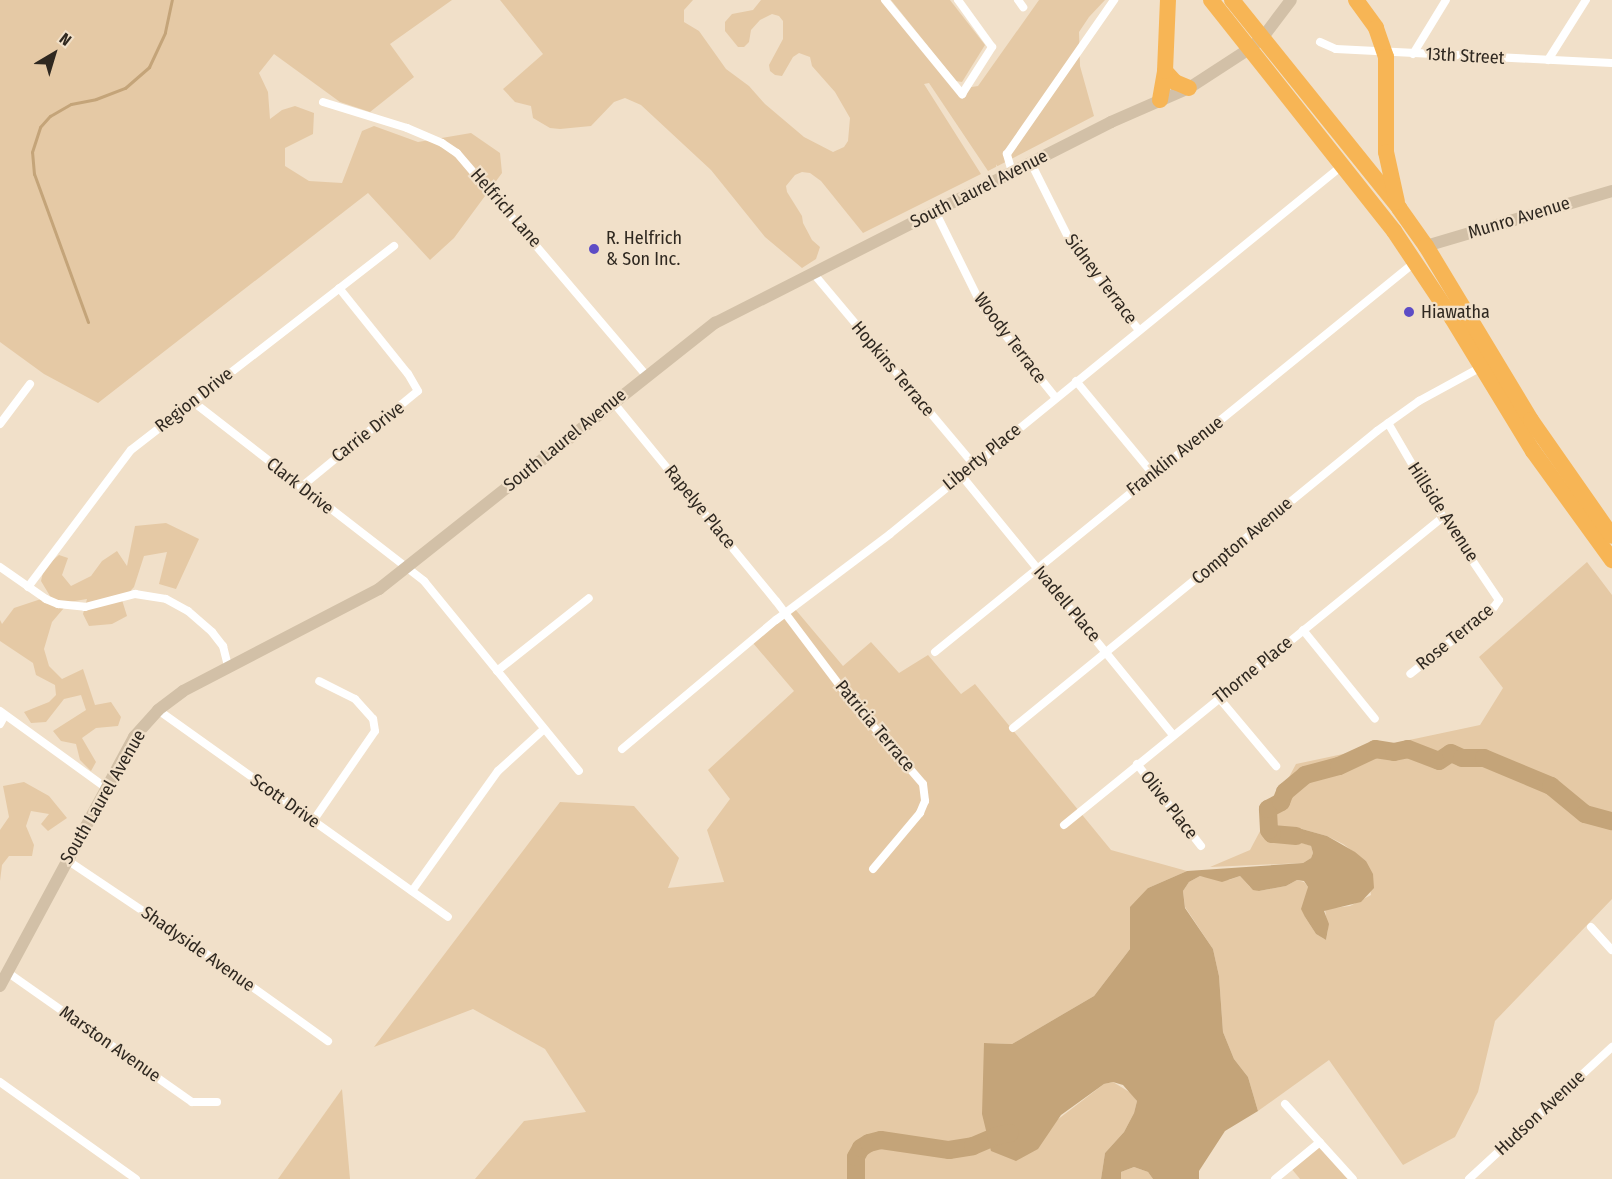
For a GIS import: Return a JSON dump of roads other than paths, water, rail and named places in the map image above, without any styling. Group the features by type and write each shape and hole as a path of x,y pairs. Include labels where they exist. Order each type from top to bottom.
{"highway":[{"path":"1160,100 1165,71 1168,0"},
{"path":"1211,0 1342,165 1415,262 1533,451 1612,560"},
{"path":"1232,0 1399,208 1426,246 1531,420 1612,536"},
{"path":"1356,0 1376,28 1387,65 1386,152 1399,208"},
{"path":"1165,71 1175,82 1189,88"}],"street":[{"path":"885,0 959,94 965,93 990,52 991,42 958,0"},
{"path":"1012,172 1007,154 1114,0"},
{"name":"South Laurel Avenue","path":"0,986 105,787 134,737 158,710 191,686 362,599 408,569 646,375 715,323 1012,172 1189,88 1249,49 1263,37 1291,0"},
{"path":"1413,54 1446,0"},
{"path":"1548,60 1586,0"},
{"name":"13th Street","path":"1320,42 1336,49 1612,63"},
{"name":"Helfrich Lane","path":"323,102 407,128 442,143 457,153 646,375"},
{"name":"Sidney Terrace","path":"1031,163 1074,249 1139,330"},
{"name":"Liberty Place","path":"622,749 785,613 854,562 1342,165"},
{"name":"Munro Avenue","path":"1426,246 1612,191"},
{"name":"Woody Terrace","path":"935,211 982,306 1056,398"},
{"name":"Region Drive","path":"28,587 124,457 192,401 394,246"},
{"name":"Franklin Avenue","path":"935,652 1415,262"},
{"name":"Hopkins Terrace","path":"813,273 973,464"},
{"name":"Carrie Drive","path":"301,487 418,391 408,374 339,288"},
{"name":"Compton Avenue","path":"1014,728 1388,423 1419,402 1481,367"},
{"path":"1076,381 1153,474"},
{"path":"0,424 30,384"},
{"name":"Clark Drive","path":"192,401 408,569"},
{"name":"Rapelye Place","path":"613,402 785,613"},
{"name":"Hillside Avenue","path":"1388,423 1443,517 1499,600"},
{"name":"Ivadell Place","path":"961,475 1173,735"},
{"name":"Thorne Place","path":"1064,825 1443,517"},
{"path":"0,567 46,600 74,607 99,605 135,594 166,599 188,611 212,632 223,646 228,666"},
{"path":"408,569 424,581 579,771"},
{"path":"497,671 589,598"},
{"name":"Rose Terrace","path":"1410,674 1494,607 1499,600"},
{"name":"Patricia Terrace","path":"785,613 849,698 922,784 925,801 920,813 873,870"},
{"path":"1303,630 1375,719"},
{"path":"313,821 375,731 373,719 355,699 319,681"},
{"path":"1219,698 1276,766"},
{"name":"Scott Drive","path":"158,710 448,917"},
{"path":"0,724 2,713 105,787"},
{"path":"412,891 498,771 544,729"},
{"name":"Olive Place","path":"1137,764 1201,846"},
{"name":"Shadyside Avenue","path":"67,860 198,948 328,1041"},
{"path":"1591,927 1612,950"},
{"name":"Marston Avenue","path":"7,972 192,1102 217,1102"},
{"name":"Hudson Avenue","path":"1468,1179 1612,1047"},
{"path":"0,1082 136,1179"},
{"path":"1285,1104 1353,1179"},
{"path":"1275,1179 1320,1142"}],"waterway":[{"path":"88,322 34,174 32,152 40,127 50,116 71,104 96,99 125,88 149,67 165,32 172,0"},
{"path":"1296,836 1272,834 1269,830 1268,809 1281,802 1285,792 1305,775 1339,766 1375,749 1394,752 1408,749 1439,761 1451,753 1462,758 1484,758 1551,786 1585,814 1612,821"},
{"path":"856,1179 856,1157 861,1148 869,1143 881,1140 949,1150 973,1146 996,1136 1010,1133"}],"place":[{"name":"R. Helfrich & Son Inc.","path":"594,249"},
{"name":"Hiawatha","path":"1409,312"}]}
